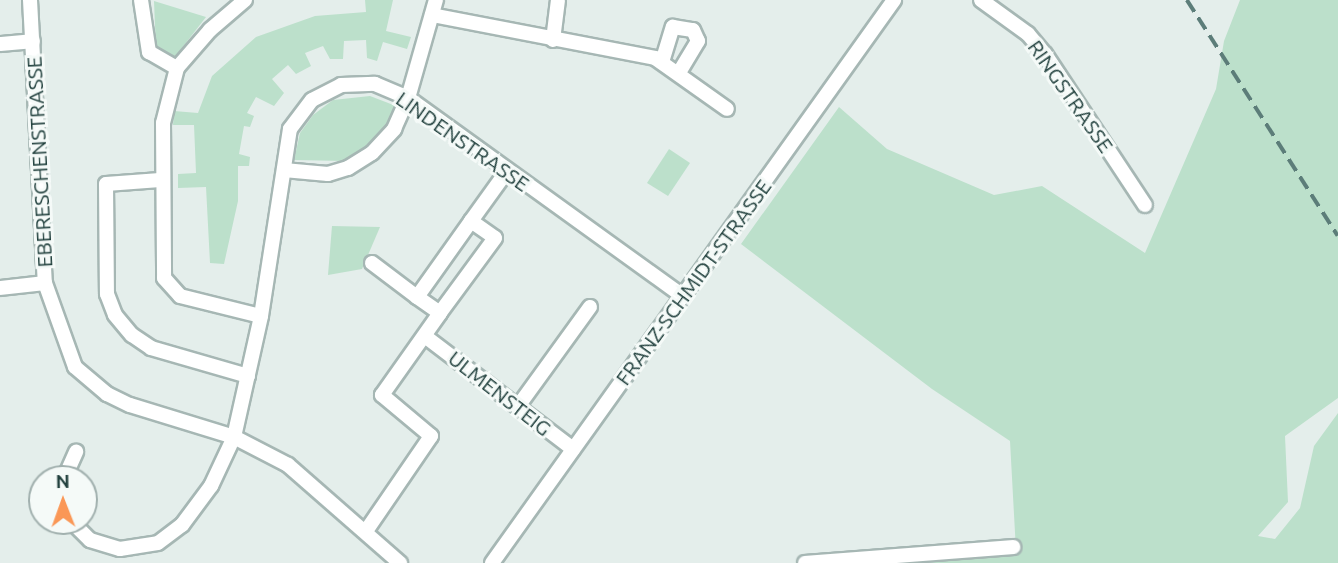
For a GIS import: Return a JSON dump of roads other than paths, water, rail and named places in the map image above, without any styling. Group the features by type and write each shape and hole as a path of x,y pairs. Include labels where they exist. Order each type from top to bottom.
{"street":[{"name":"EBERESCHENSTRASSE","path":"30,0 46,283 75,367 107,394 234,437 288,465 366,531 399,563"},
{"path":"141,0 149,52 177,68"},
{"path":"245,0 210,30 177,68 163,123 160,180 164,278 170,289 180,296 261,316"},
{"path":"284,170 328,174 360,163 394,129 408,98 436,0"},
{"path":"553,40 558,0"},
{"name":"FRANZ-SCHMIDT-STRASSE","path":"492,563 894,0"},
{"name":"RINGSTRASSE","path":"981,0 1028,34 1045,54 1146,205"},
{"path":"432,15 662,62 727,109"},
{"path":"662,62 673,27 693,30 698,41 679,73"},
{"name":"EBERESCHENSTRASSE","path":"0,44 33,41"},
{"name":"LINDENSTRASSE","path":"85,535 90,540 120,549 158,543 182,525 211,486 234,437 248,376 261,316 290,129 312,100 341,85 375,84 408,98 683,296"},
{"path":"416,296 507,171"},
{"path":"160,180 106,184 107,294 115,315 132,335 151,348 248,376"},
{"path":"366,531 431,436 383,395 495,238 471,221"},
{"path":"372,263 440,313"},
{"name":"EBERESCHENSTRASSE","path":"0,288 46,283"},
{"path":"519,405 590,307"},
{"name":"ULMENSTEIG","path":"426,337 519,405 573,449"},
{"path":"70,465 76,452"},
{"path":"805,563 917,560 1013,547"}],"railway":[{"path":"1187,0 1338,236"}]}
